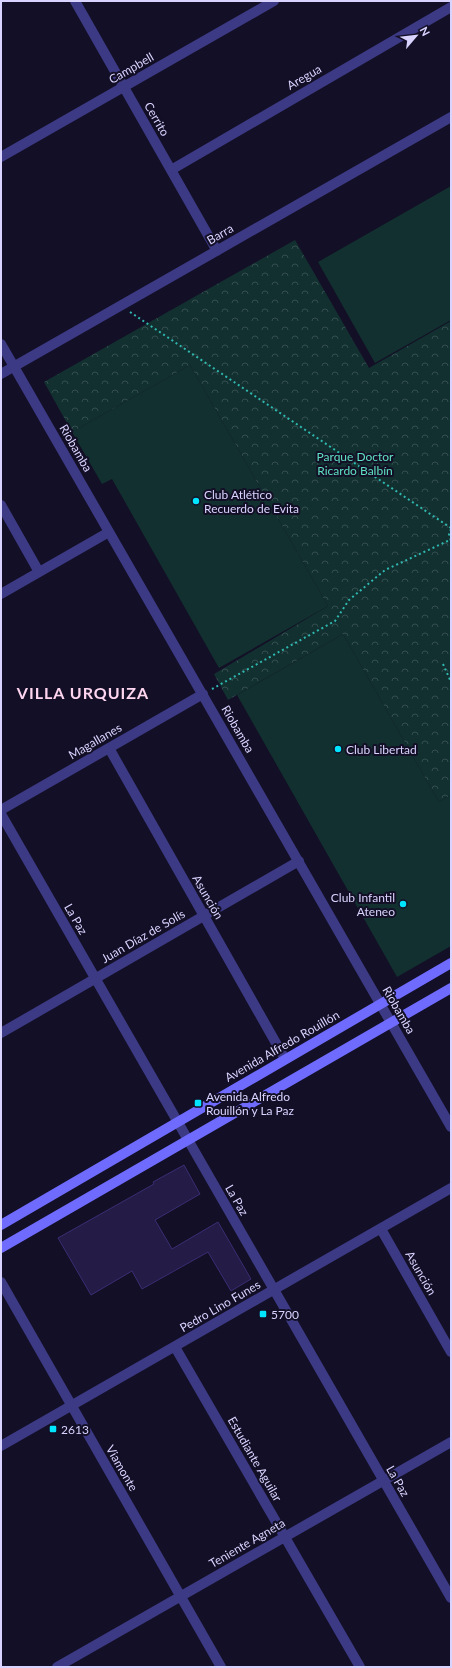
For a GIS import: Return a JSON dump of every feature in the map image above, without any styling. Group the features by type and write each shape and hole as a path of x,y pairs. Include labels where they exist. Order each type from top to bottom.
{"street":[{"name":"Cerrito","path":"74,1 217,250"},
{"name":"Campbell","path":"1,157 274,1"},
{"name":"Aregua","path":"171,170 451,7"},
{"name":"Barra","path":"1,374 451,117"},
{"name":"Riobamba","path":"1,344 451,1127"},
{"path":"1,505 39,572"},
{"path":"1,594 109,532"},
{"name":"Magallanes","path":"1,810 203,694"},
{"name":"Asunción","path":"109,748 286,1059"},
{"name":"La Paz","path":"1,814 451,1598"},
{"name":"Juan Díaz de Solís","path":"1,1034 299,861"},
{"name":"Avenida Alfredo Rouillón","path":"1,1225 451,963"},
{"path":"1,1248 188,1141 389,1018 451,988"},
{"name":"Pedro Lino Funes","path":"1,1446 451,1188"},
{"name":"Asunción","path":"381,1229 451,1352"},
{"name":"Viamonte","path":"1,1282 221,1667"},
{"name":"Estudiante Aguilar","path":"175,1347 360,1667"},
{"name":"Teniente Agneta","path":"57,1667 451,1442"}],"path":[{"path":"121,306 451,529 449,534 450,540 385,570 349,600 334,621 203,694"},
{"path":"442,664 451,682"}],"green space":[{"path":"451,186 451,320 375,363 318,262"},
{"name":"Parque Doctor Ricardo Balbín","path":"295,240 369,368 451,321 451,795 439,802 343,634 228,700 214,674 328,606 190,365 72,432 44,382"},
{"name":"Club Atlético Recuerdo de Evita","path":"190,365 328,606 219,668 112,479 102,484 72,432"},
{"name":"Club Libertad","path":"343,634 439,802 451,795 451,946 397,977 237,695"}],"building":[{"path":"184,1165 200,1194 155,1220 172,1249 218,1222 251,1279 231,1291 208,1252 142,1289 132,1271 91,1295 58,1238 154,1184 153,1182"}],"place":[{"name":"Club Atlético Recuerdo de Evita","path":"196,501"},
{"name":"Club Libertad","path":"338,749"},
{"name":"Club Infantil Ateneo","path":"403,904"},
{"name":"Avenida Alfredo Rouillón y La Paz","path":"198,1103"},
{"name":"5700","path":"263,1314"},
{"name":"2613","path":"53,1429"}],"district":[{"name":"VILLA URQUIZA","path":"83,692"}]}
